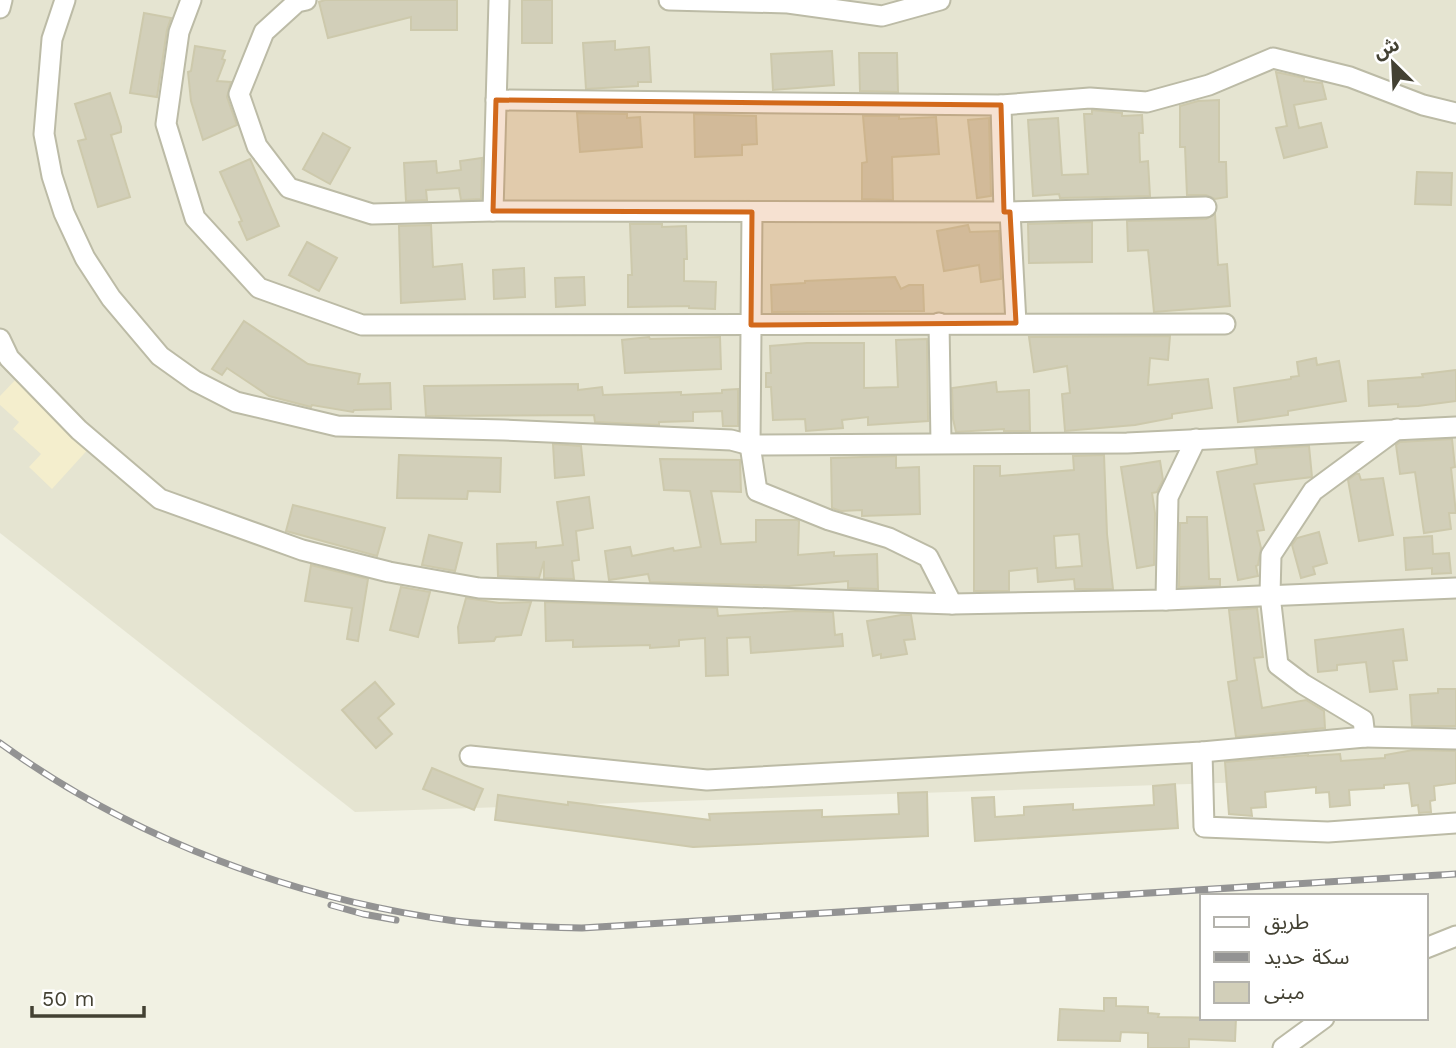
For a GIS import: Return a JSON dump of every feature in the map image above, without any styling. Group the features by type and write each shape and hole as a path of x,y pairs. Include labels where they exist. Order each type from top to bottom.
{"street":[{"path":"0,8 2,0"},
{"path":"65,0 52,39 44,134 52,176 64,213 85,258 111,299 160,356 195,381 236,402 337,426 504,429 731,440 750,444 1127,443 1456,427"},
{"path":"191,0 179,32 166,124 195,218 259,288 362,325 1224,324"},
{"path":"306,0 297,2 264,32 239,94 257,146 289,188 372,214 493,211 1007,212 1206,206"},
{"path":"493,211 499,0"},
{"path":"669,0 788,3 882,16 940,0"},
{"path":"496,100 1001,105 1090,98 1147,102 1209,85 1273,58 1350,77 1423,105 1456,113"},
{"path":"1001,105 1016,323"},
{"path":"752,212 750,444 757,491 829,520 889,538 928,557 952,604"},
{"path":"939,323 941,443"},
{"path":"0,339 9,358 79,430 160,499 302,550 389,572 479,588 952,604 1166,600 1456,588"},
{"path":"1365,737 1363,720 1303,684 1278,665 1270,595 1271,555 1313,491 1396,429"},
{"path":"1166,600 1168,497 1196,439"},
{"path":"470,756 707,780 1202,752 1365,737 1456,739"},
{"path":"1202,752 1204,827 1328,832 1456,823"},
{"path":"1428,947 1456,936"},
{"path":"1283,1048 1321,1020"}],"highlighted area":[{"path":"496,100 1001,105 1004,212 1010,212 1016,323 751,325 752,212 493,211"}],"shaded area":[{"path":"0,0 1456,0 1456,775 355,812 0,533"},
{"path":"17,378 92,445 52,489 29,467 41,454 13,429 19,422 0,405 0,396"}],"building":[{"path":"457,0 457,30 411,30 411,17 328,38 319,2"},
{"path":"522,0 552,0 552,43 522,43"},
{"path":"144,13 171,18 157,97 130,93"},
{"path":"615,41 615,50 649,47 651,82 638,82 638,86 586,89 583,43"},
{"path":"195,46 225,51 222,59 225,60 217,81 231,82 227,97 237,125 203,140 191,101 188,72 191,71"},
{"path":"832,51 834,85 773,90 771,54"},
{"path":"859,53 897,53 898,92 860,91"},
{"path":"1276,72 1304,78 1304,81 1322,83 1326,99 1294,105 1299,128 1321,123 1327,147 1284,158 1276,128 1287,126"},
{"path":"110,93 121,127 121,132 111,135 130,197 98,207 78,141 86,139 75,104"},
{"path":"1219,100 1219,162 1226,162 1227,197 1215,199 1206,195 1187,195 1185,147 1180,147 1180,106 1198,101"},
{"path":"1092,110 1122,113 1122,116 1142,115 1143,133 1139,133 1140,162 1148,161 1150,196 1033,196 1028,120 1058,118 1062,175 1088,174 1084,114 1092,114"},
{"path":"577,113 627,114 627,118 640,117 642,147 580,152"},
{"path":"694,114 756,116 757,144 742,145 742,155 695,157"},
{"path":"863,116 899,116 899,119 936,117 939,154 892,157 893,200 862,199 862,163 867,162"},
{"path":"989,118 991,196 977,198 968,120"},
{"path":"323,133 350,148 330,184 303,169"},
{"path":"482,158 481,199 461,200 459,188 426,190 427,200 406,201 404,163 436,161 437,173 461,170 460,161"},
{"path":"250,159 279,226 247,240 239,222 242,221 220,172"},
{"path":"1417,172 1452,173 1451,205 1415,204"},
{"path":"1215,214 1218,265 1227,264 1230,306 1154,312 1148,250 1128,251 1127,221 1206,219"},
{"path":"1092,222 1092,262 1029,263 1028,224"},
{"path":"630,224 686,226 687,259 684,259 684,281 716,282 715,309 689,306 628,307 628,275 632,275"},
{"path":"431,225 433,267 462,264 465,299 401,303 399,226"},
{"path":"968,225 970,232 999,231 1001,279 981,282 979,265 944,271 937,231"},
{"path":"307,242 337,258 319,291 289,275"},
{"path":"524,268 525,297 494,299 493,270"},
{"path":"584,277 585,305 556,307 555,278"},
{"path":"895,277 901,289 909,285 923,285 924,311 772,312 771,285"},
{"path":"244,321 308,364 360,374 358,384 390,383 391,409 353,412 312,405 311,407 269,396 227,368 222,375 212,369"},
{"path":"1170,336 1168,360 1150,358 1148,385 1208,379 1212,408 1172,414 1172,418 1135,425 1065,431 1062,394 1070,393 1067,366 1034,372 1029,337"},
{"path":"649,337 720,337 721,369 625,373 622,340"},
{"path":"927,339 928,421 868,425 868,417 842,420 843,428 806,431 805,419 773,420 771,387 766,387 766,373 771,373 770,346 864,343 864,388 898,387 896,340"},
{"path":"1316,358 1317,365 1339,361 1346,401 1288,411 1288,415 1238,422 1234,388 1291,379 1299,376 1297,362"},
{"path":"1456,370 1456,401 1418,406 1369,406 1368,381 1423,377 1422,374"},
{"path":"996,382 997,392 1029,390 1030,431 1004,429 956,432 952,388"},
{"path":"578,384 578,390 602,387 603,395 681,392 681,395 722,393 722,390 738,389 738,426 723,426 722,411 693,412 693,421 659,422 659,425 595,422 594,415 426,416 424,386"},
{"path":"1452,439 1455,467 1451,468 1456,513 1449,513 1451,529 1424,533 1415,472 1400,474 1396,445 1400,442"},
{"path":"553,444 581,446 584,475 555,478"},
{"path":"1309,446 1312,477 1254,484 1264,530 1257,531 1261,548 1256,566 1258,576 1238,580 1217,472 1257,464 1255,449"},
{"path":"399,455 501,458 500,492 468,491 467,499 397,498"},
{"path":"1104,455 1107,534 1113,589 1075,589 1074,579 1038,582 1037,568 1009,571 1009,591 974,591 974,466 1000,466 1000,476 1074,470 1073,456","holes":["1079,534 1082,566 1056,568 1054,536"]},
{"path":"896,456 896,468 919,467 920,514 862,516 862,510 841,511 832,508 831,458"},
{"path":"660,459 740,460 741,492 711,491 721,544 756,542 756,520 797,520 798,555 834,552 834,556 877,554 878,589 848,588 848,581 789,586 650,582 648,574 609,580 605,551 630,547 632,556 673,548 674,551 701,547 690,491 664,490"},
{"path":"1160,461 1163,480 1157,492 1152,493 1155,513 1154,565 1137,568 1121,467"},
{"path":"1359,474 1361,480 1383,478 1393,535 1359,541 1348,480"},
{"path":"589,497 593,528 576,531 579,560 572,561 574,579 544,578 544,561 539,578 498,576 497,544 536,542 536,548 563,545 557,502"},
{"path":"293,505 385,528 377,556 286,531"},
{"path":"1187,517 1207,517 1209,579 1220,579 1220,586 1179,587 1180,523 1187,523"},
{"path":"1319,532 1327,563 1313,567 1315,574 1301,578 1292,545 1297,538"},
{"path":"429,535 462,543 455,571 422,565"},
{"path":"1432,536 1433,554 1449,553 1451,573 1432,574 1432,568 1406,570 1404,538"},
{"path":"311,565 368,579 358,641 347,639 352,608 305,601"},
{"path":"401,587 430,592 418,637 390,630"},
{"path":"466,598 499,603 531,602 521,635 496,637 494,641 459,643 458,627"},
{"path":"545,602 717,608 718,616 795,611 833,612 835,635 842,634 843,646 751,653 750,637 727,638 728,675 706,676 705,638 679,640 679,646 650,648 650,645 573,647 573,640 546,641"},
{"path":"1257,608 1263,657 1254,658 1262,708 1306,700 1324,711 1325,728 1236,737 1228,682 1237,680 1229,610"},
{"path":"911,615 915,639 904,640 907,654 881,658 881,654 873,656 867,621"},
{"path":"1403,629 1407,660 1393,661 1397,689 1370,692 1366,662 1337,665 1337,670 1318,672 1315,640"},
{"path":"375,682 394,704 378,718 392,734 376,748 342,710"},
{"path":"1438,689 1456,689 1456,726 1412,726 1410,695 1438,693"},
{"path":"1413,750 1456,751 1456,783 1434,786 1435,800 1430,801 1431,812 1419,813 1418,805 1412,806 1409,783 1349,790 1350,805 1330,807 1329,792 1316,793 1316,787 1265,792 1266,807 1251,808 1252,816 1229,814 1225,762 1340,754 1341,761 1385,758 1385,755"},
{"path":"432,768 483,789 474,810 423,789"},
{"path":"1175,784 1178,828 975,841 972,798 994,797 995,817 1024,815 1024,807 1073,804 1073,810 1154,805 1153,786"},
{"path":"927,792 928,836 693,847 495,820 498,795 710,820 709,814 822,810 822,817 899,814 898,793"},
{"path":"1104,998 1116,998 1116,1006 1148,1007 1148,1013 1159,1014 1158,1017 1236,1020 1235,1041 1189,1039 1189,1048 1148,1048 1148,1033 1121,1032 1120,1041 1058,1040 1060,1009 1104,1011"}],"railway":[{"path":"0,743 104,808 217,860 334,897 394,911 471,923 582,928 1456,874"},
{"path":"331,905 396,920"}]}
